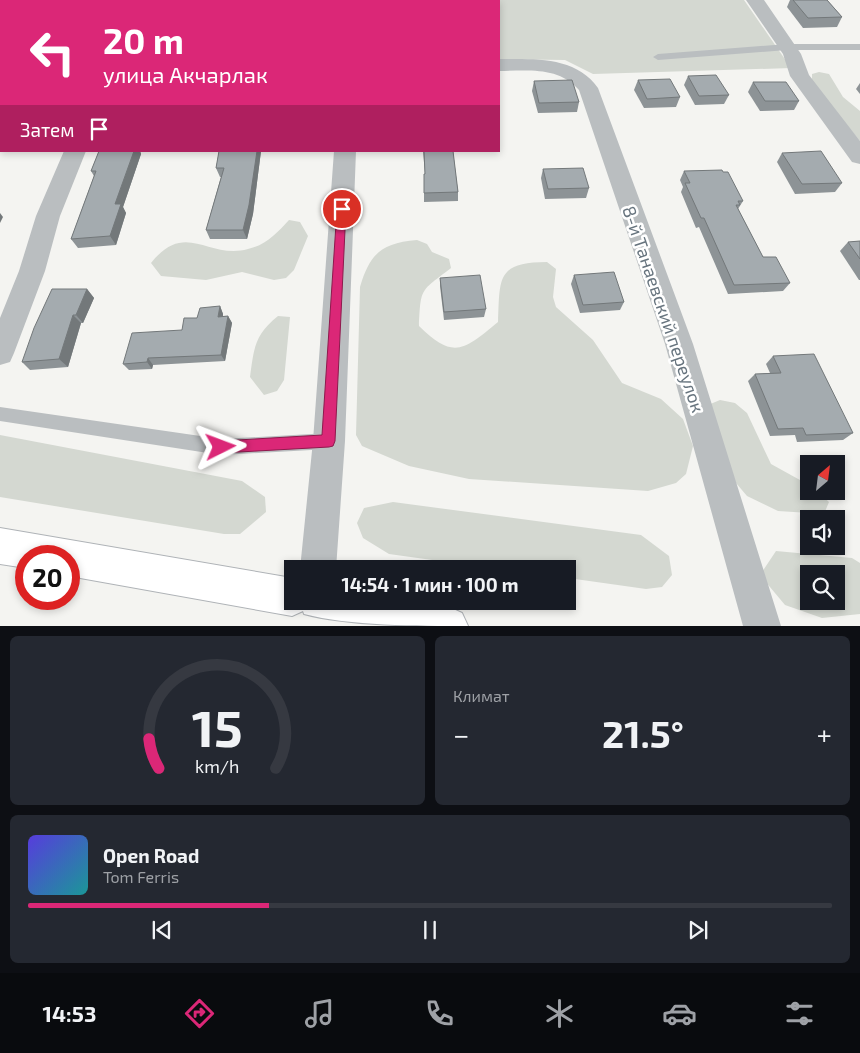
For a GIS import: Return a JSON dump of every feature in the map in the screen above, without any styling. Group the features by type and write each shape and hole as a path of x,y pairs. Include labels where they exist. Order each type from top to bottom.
{"street":[{"path":"755,0 787,47 800,76 860,157"},
{"name":"8-й Танаевский переулок","path":"500,65 554,67 575,74 588,88 679,344 762,626"},
{"path":"0,353 32,271 48,216 75,152"},
{"path":"319,560 329,441 345,152"},
{"path":"0,546 15,548"},
{"path":"80,560 284,596"},
{"path":"364,610 448,626"}],"lane":[{"path":"658,57 787,47 860,47"},
{"path":"0,414 221,447 329,441"}],"shaded area":[{"path":"500,0 744,0 791,68 593,74 565,60 500,59"},
{"path":"819,72 829,74 843,97 860,111 860,141 812,83 812,74"},
{"path":"289,220 300,222 308,236 294,270 286,278 274,280 242,272 206,280 161,276 151,263 164,250 175,244 187,242 221,250 248,249 260,245 271,238"},
{"path":"417,240 427,244 432,252 449,259 451,268 424,291 420,304 419,326 441,344 451,347 468,344 498,322 501,284 504,276 510,270 518,265 547,262 556,269 553,297 556,307 593,340 622,383 661,399 683,419 693,446 686,474 676,483 648,491 469,479 409,466 362,446 356,435 360,287 368,266 379,252 395,244"},
{"path":"278,316 290,317 284,380 277,391 264,395 250,377 253,358 256,343 260,336"},
{"path":"720,400 735,403 747,413 771,464 800,480 800,500 827,500 829,502 826,510 800,510 800,512 778,511 747,496 736,483 708,405"},
{"path":"0,435 242,481 265,497 266,512 240,534 224,534 0,497"},
{"path":"393,502 641,535 669,556 672,575 662,587 646,589 576,579 576,560 432,560 389,554 363,538 357,523 364,508"},
{"path":"776,551 800,553 800,555 852,558 860,563 860,614 822,618 785,605 760,575"}],"building":[{"path":"793,0 827,0 842,17 808,18"},
{"path":"716,75 729,95 699,96 688,76"},
{"path":"670,79 680,97 647,99 638,80"},
{"path":"572,80 579,102 539,103 534,81"},
{"path":"753,82 786,82 799,101 765,101"},
{"path":"821,151 842,183 802,184 782,153"},
{"path":"99,152 134,152 115,204 121,204 110,236 71,239 96,171 91,171"},
{"path":"219,152 257,152 249,205 243,230 206,230 224,168 216,168"},
{"path":"424,152 453,152 458,192 424,193"},
{"path":"583,168 589,188 548,189 543,169"},
{"path":"722,170 723,172 728,172 743,201 738,201 740,205 736,205 763,257 776,257 790,283 734,285 704,218 701,218 685,183 690,183 684,171"},
{"path":"860,241 860,259 848,242"},
{"path":"614,272 624,302 583,305 574,275"},
{"path":"480,275 486,309 444,312 440,278"},
{"path":"52,289 87,289 76,315 73,315 59,359 22,362 34,328"},
{"path":"220,306 218,317 228,316 221,355 148,358 147,362 123,364 132,333 182,330 184,318 197,318 200,308"},
{"path":"814,354 853,433 806,435 803,428 778,429 755,374 781,373 773,356"}],"route":[{"path":"221,447 329,441 342,209"}]}
